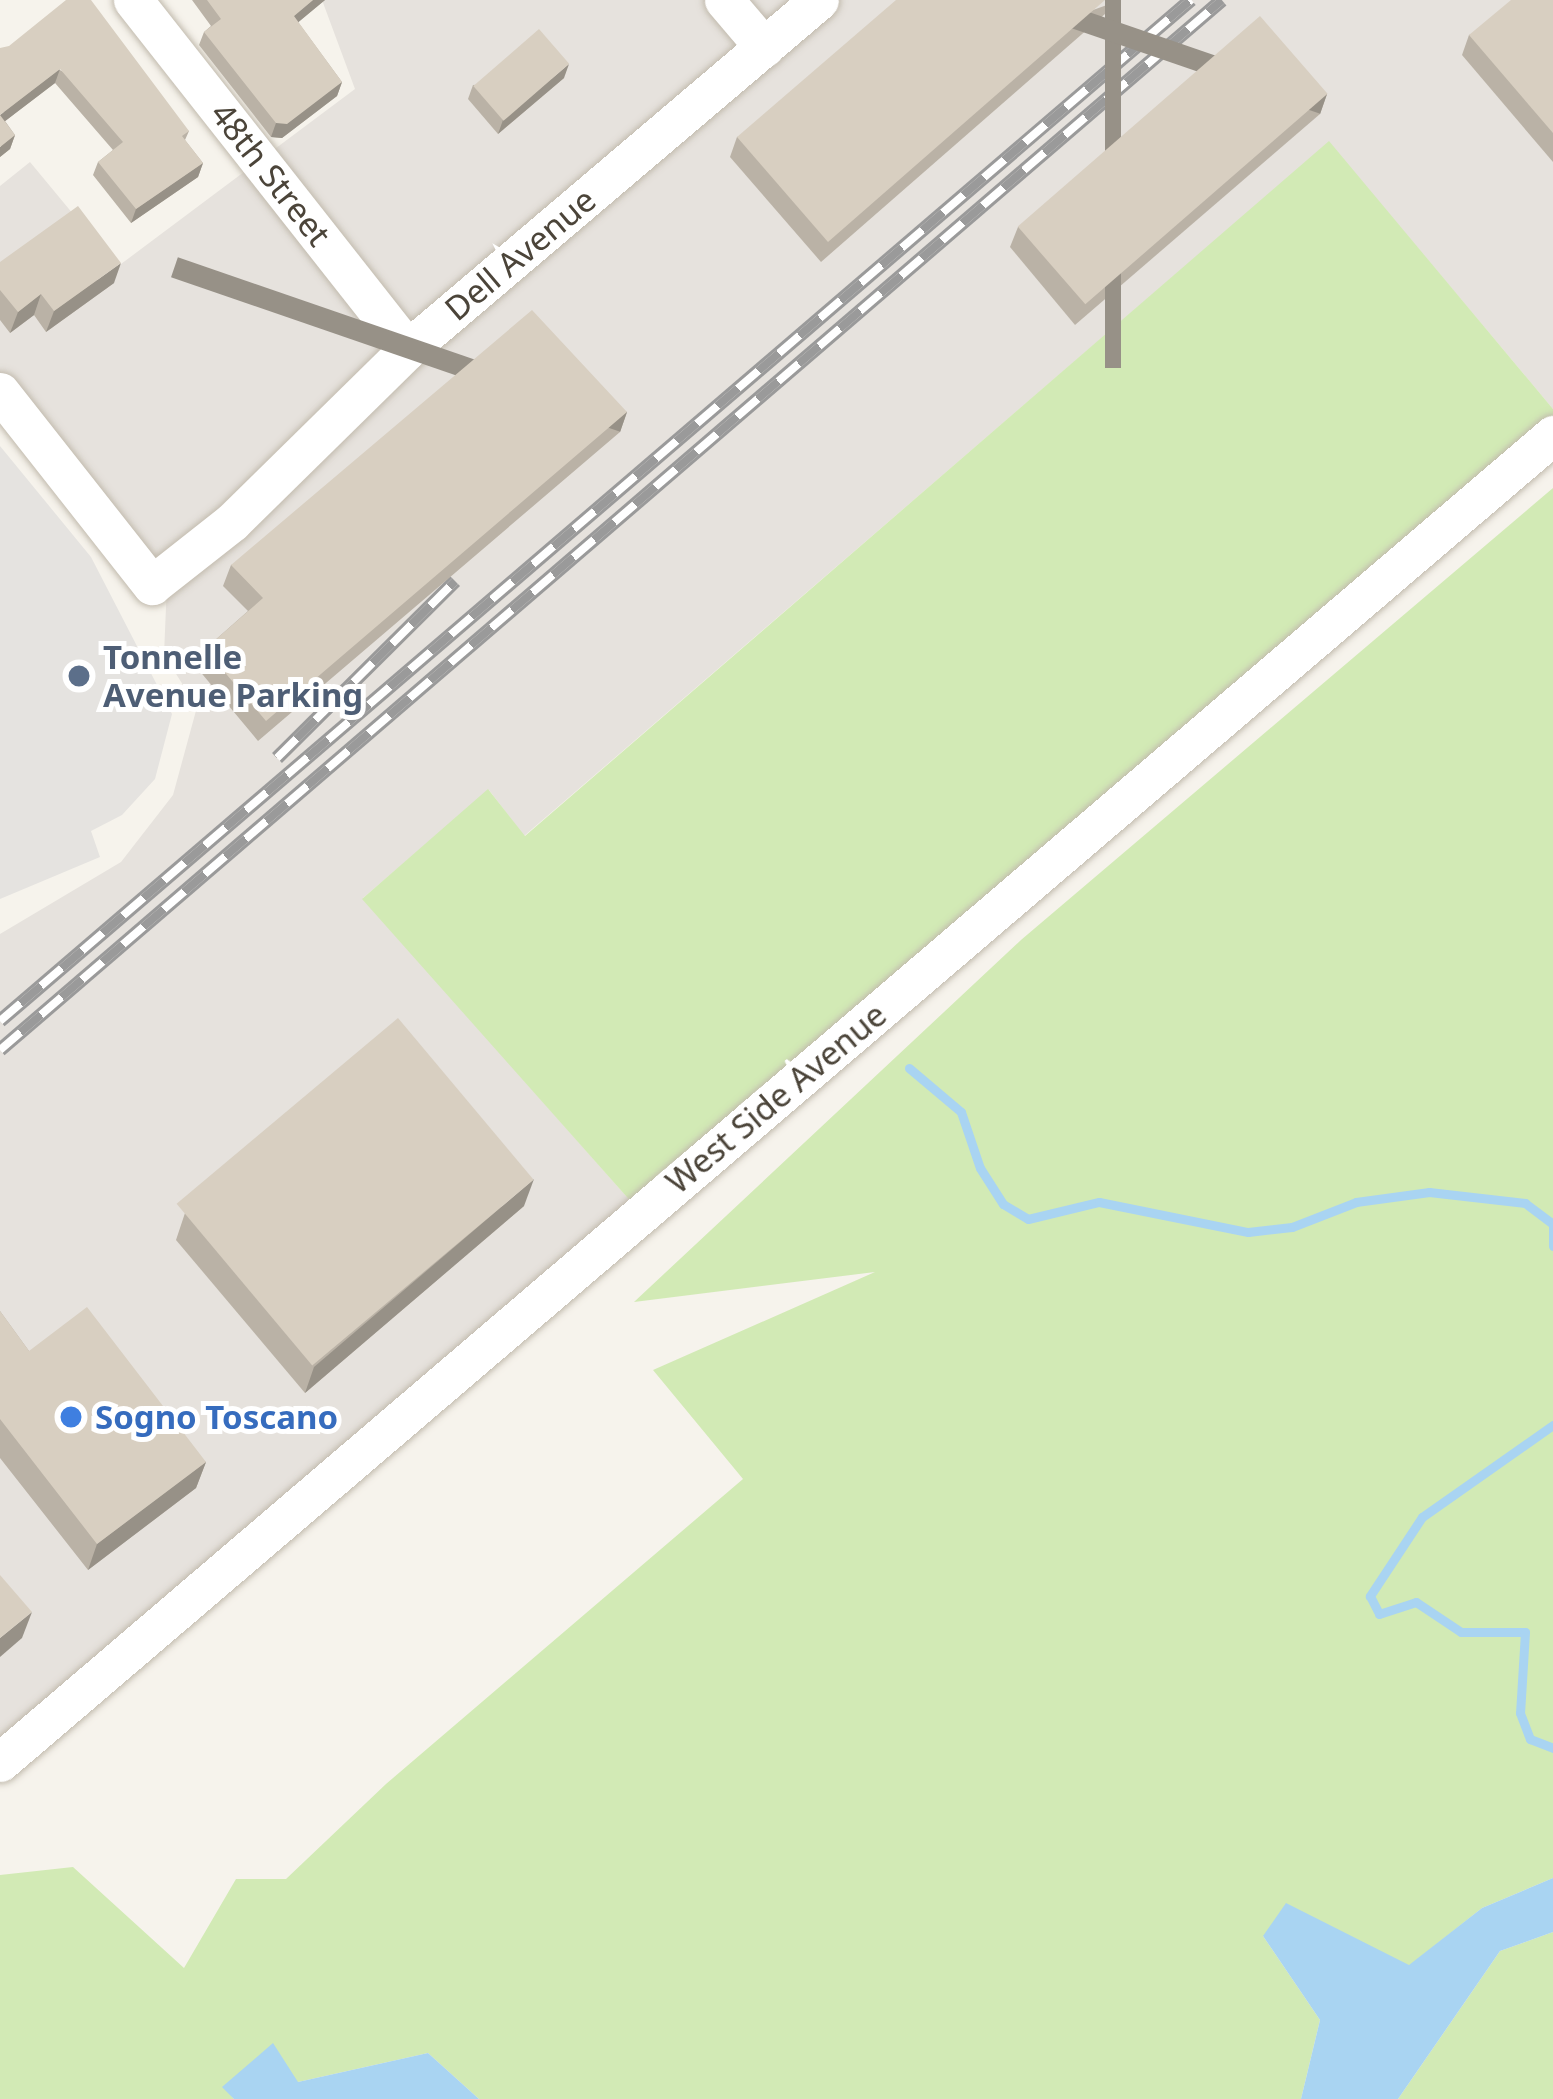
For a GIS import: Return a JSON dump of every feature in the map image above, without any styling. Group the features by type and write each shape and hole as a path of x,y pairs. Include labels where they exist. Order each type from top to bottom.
{"street":[{"name":"48th Street","path":"133,0 408,349"},
{"path":"724,0 764,47"},
{"name":"Dell Avenue","path":"0,392 152,585 232,522 408,349 819,0"},
{"name":"West Side Avenue","path":"0,1762 1553,435"}],"shaded area":[{"path":"322,0 1553,0 1553,409 1329,142 524,836 489,790 363,898 642,1214 0,1762 0,934 121,862 173,795 197,707 164,655 167,583 0,375 0,186 30,162 117,267 355,89"},
{"name":"Tonnelle Avenue Parking","path":"0,446 91,557 172,714 155,779 122,815 91,831 100,857 0,899"}],"green space":[{"path":"1329,141 1553,409 1553,434 642,1214 362,899 488,789 525,836"},
{"path":"1553,488 1553,1878 1482,1908 1409,1966 1263,1936 1320,2020 1301,2099 479,2099 428,2053 298,2082 223,2086 234,2099 0,2099 0,1875 73,1867 184,1968 236,1879 286,1879 386,1784 743,1479 653,1370 875,1272 634,1302 1021,940"},
{"path":"1553,1932 1553,2099 1398,2099 1500,1951"}],"water":[{"path":"1553,1878 1553,1932 1500,1951 1398,2099 1301,2099 1320,2020 1263,1936 1286,1903 1409,1965 1482,1908"},
{"path":"273,2043 298,2082 428,2053 479,2099 234,2099 222,2087"}],"building":[{"path":"66,0 91,0 189,131 182,136 203,163 136,209 98,162 123,142 60,69 0,115 0,48 9,46"},
{"path":"207,0 313,0 294,16 342,82 287,124 276,123 204,32 221,19"},
{"path":"896,0 1105,0 828,242 737,137"},
{"path":"1511,0 1553,0 1553,133 1469,35"},
{"path":"1260,16 1328,94 1085,304 1018,227"},
{"path":"539,29 569,64 504,121 473,86"},
{"path":"0,115 15,135 0,147"},
{"path":"78,206 121,263 54,311 41,294 18,312 0,290 0,262"},
{"path":"532,310 627,412 266,721 205,649 263,598 231,565"},
{"path":"398,1018 534,1180 312,1365 177,1204"},
{"name":"Sogno Toscano","path":"87,1307 206,1462 97,1544 0,1419 0,1311 29,1351"},
{"path":"0,1575 32,1612 0,1638"}],"waterway":[{"path":"909,1068 961,1112 980,1168 1003,1204 1028,1219 1099,1202 1248,1232 1292,1227 1356,1202 1429,1192 1525,1203 1553,1224"},
{"path":"1553,1226 1553,1246"},
{"path":"1553,1425 1422,1517 1370,1596 1379,1614 1416,1602 1461,1632 1525,1632 1520,1713 1530,1739 1553,1748"}],"railway":[{"path":"0,1021 1191,0"},
{"path":"0,1050 1222,0"},
{"path":"277,758 455,581"}],"place":[{"name":"Tonnelle Avenue Parking","path":"79,676"},
{"name":"Sogno Toscano","path":"71,1417"}]}
